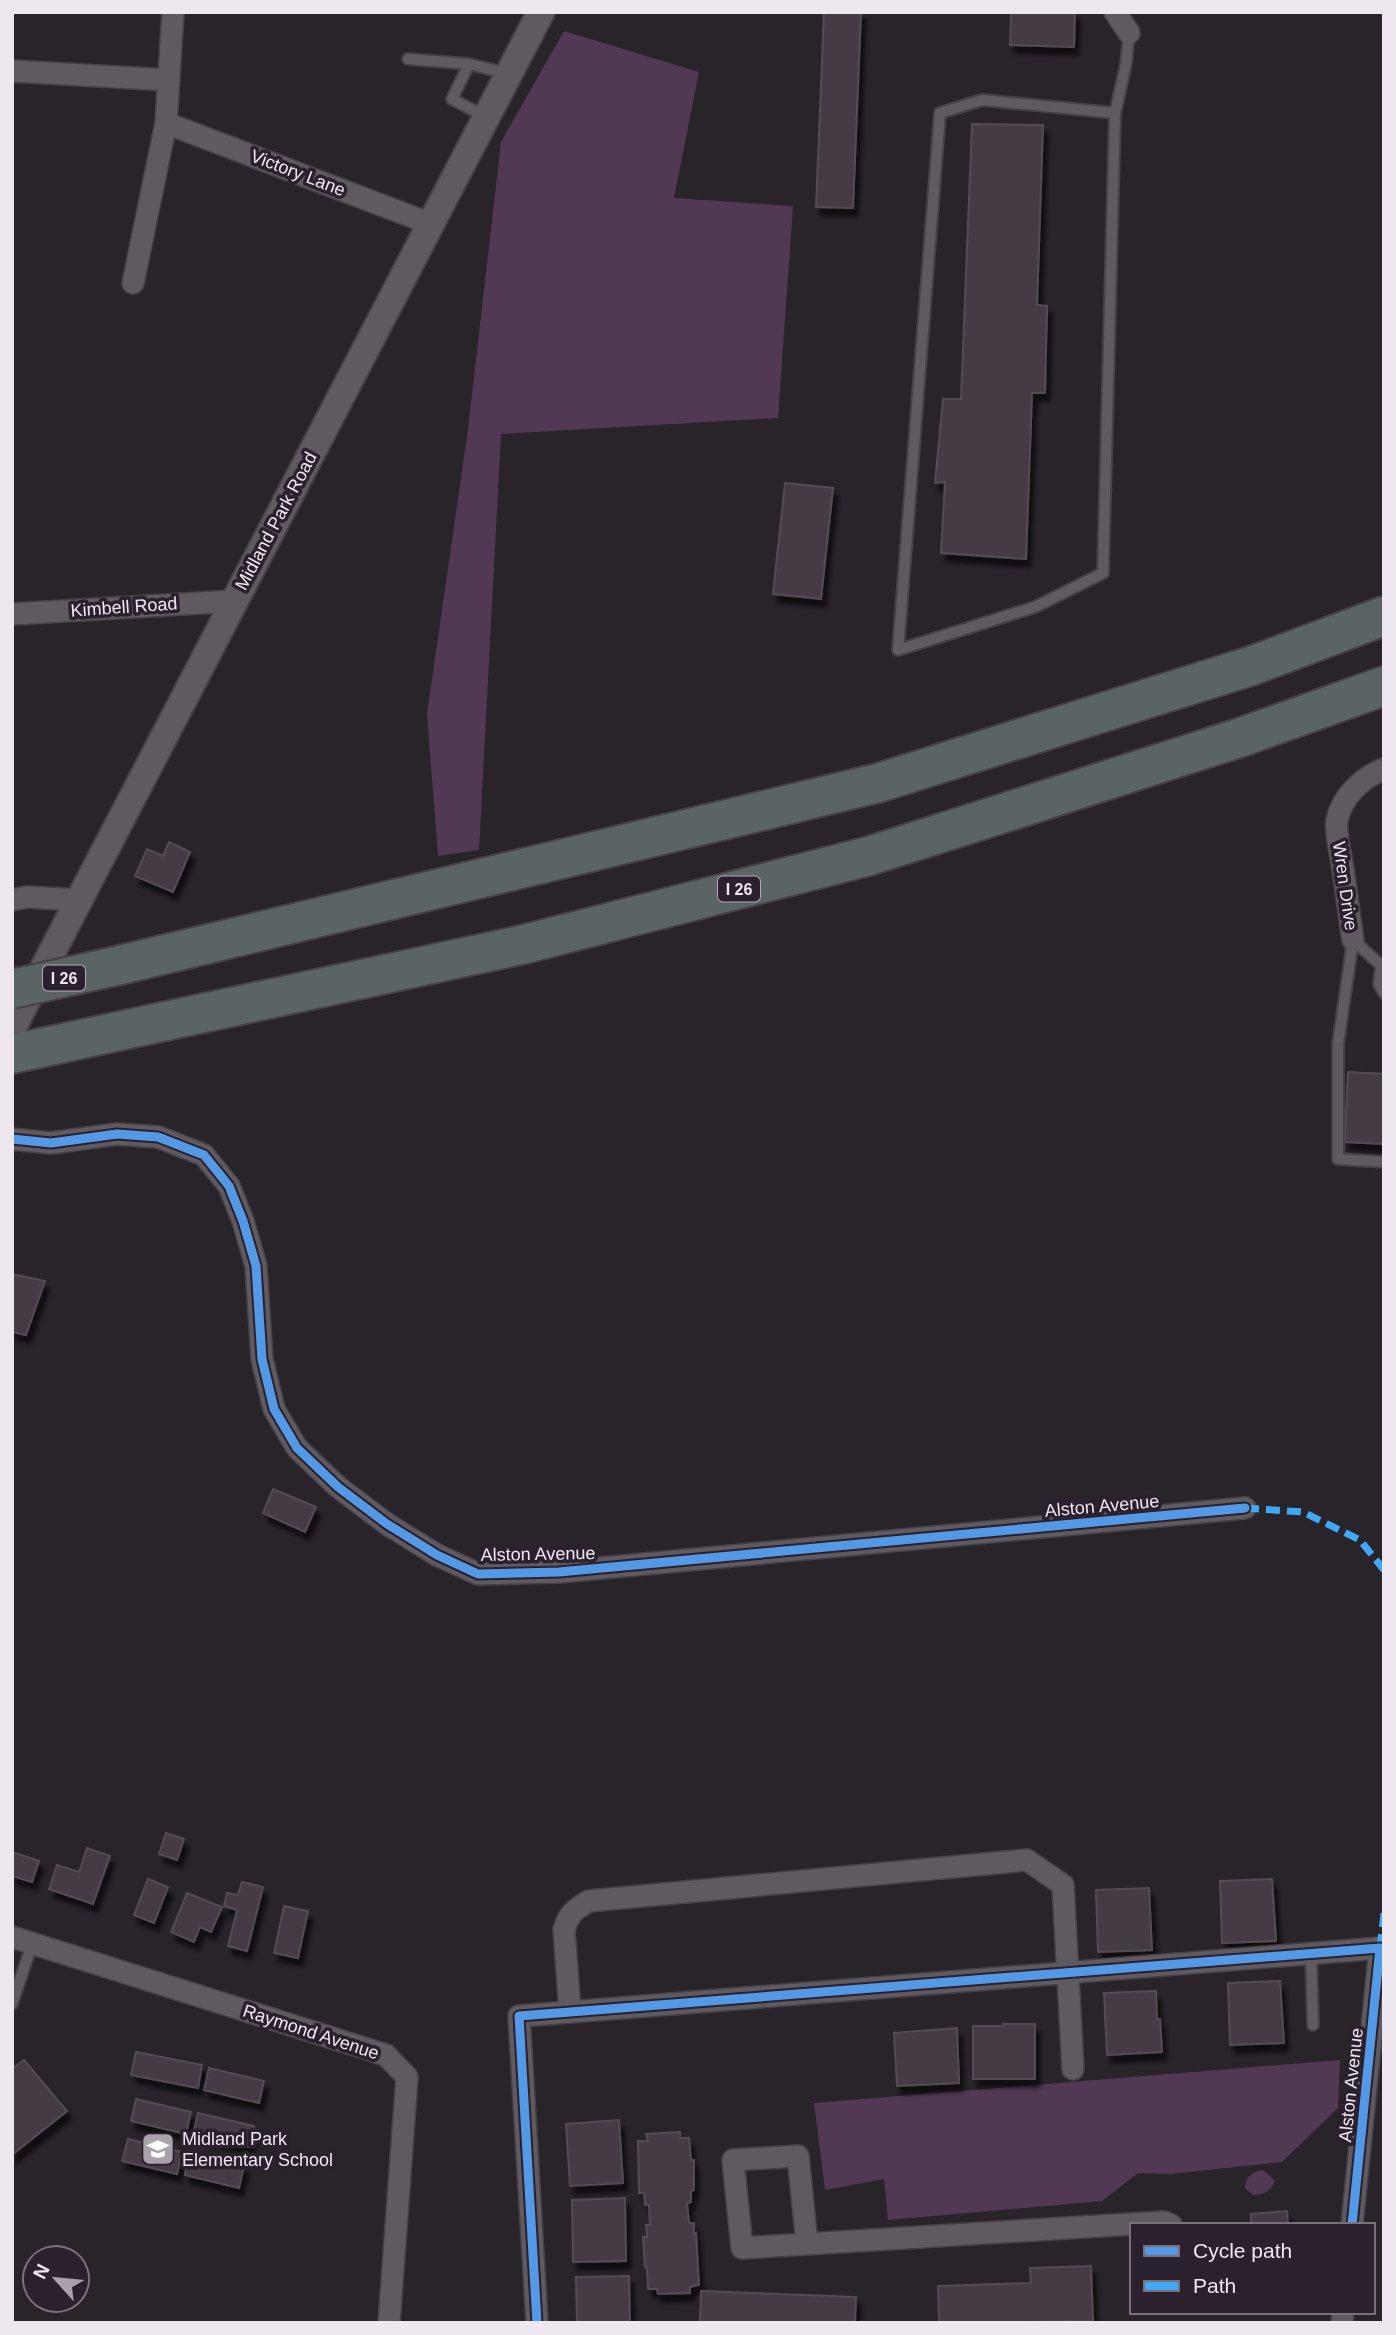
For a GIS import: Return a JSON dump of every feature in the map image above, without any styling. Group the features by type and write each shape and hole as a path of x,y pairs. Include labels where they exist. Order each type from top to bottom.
{"highway":[{"name":"I 26","path":"12,989 878,783 1251,666 1384,616"},
{"name":"I 26","path":"12,1054 521,945 869,856 1239,738 1384,686"}],"street":[{"path":"133,283 166,123 173,12"},
{"name":"Midland Park Road","path":"12,1029 541,12"},
{"path":"1115,12 1129,33"},
{"path":"12,71 169,80"},
{"name":"Victory Lane","path":"166,123 431,224"},
{"name":"Kimbell Road","path":"12,614 235,601"},
{"name":"Wren Drive","path":"1353,940 1337,820 1348,797 1359,783 1384,769"},
{"path":"12,900 79,900"},
{"name":"Alston Avenue","path":"12,1139 51,1143 117,1134 158,1137 204,1155 229,1186 243,1221 257,1266 262,1359 274,1409 297,1448 338,1487 387,1524 437,1555 478,1574 559,1572 1245,1508"},
{"path":"570,2011 564,1930 567,1918 575,1908 589,1901 1027,1860 1063,1885 1073,2069"},
{"name":"Raymond Avenue","path":"22,1941 386,2055 407,2077 389,2323"},
{"name":"Alston Avenue","path":"1311,1953 1380,1948 1352,2223"},
{"path":"537,2323 519,2015 1311,1953"},
{"path":"807,2244 798,2156 733,2160 743,2248 1130,2224"}],"lane":[{"path":"1115,113 982,100 940,113 898,649 1035,607 1103,573 1115,113 1126,64 1129,33"},
{"path":"408,59 469,64 509,75"},
{"path":"469,64 452,99 486,117"},
{"path":"1353,940 1383,968 1379,985 1384,993"},
{"path":"1353,940 1338,1044 1338,1159 1384,1162"},
{"path":"12,2004 22,1941"},
{"path":"1311,1953 1313,2025"}],"shaded area":[{"path":"564,31 699,72 674,198 793,206 778,418 501,434 479,850 438,856 427,714 468,429 501,142"},
{"path":"1340,2060 1338,2108 1282,2162 1171,2174 1138,2173 1102,2201 888,2220 884,2179 825,2190 814,2103"},
{"path":"1260,2170 1275,2181 1267,2192 1253,2195 1245,2188 1246,2181"}],"building":[{"path":"824,12 861,12 853,208 816,207"},
{"path":"1011,12 1075,12 1074,47 1010,45"},
{"path":"972,124 1043,125 1037,305 1047,306 1045,393 1032,393 1026,559 941,553 945,482 935,483 943,399 961,399"},
{"path":"785,483 833,488 821,599 773,594"},
{"path":"169,842 190,852 173,892 135,876 147,849 163,856"},
{"path":"1348,1072 1384,1074 1384,1144 1345,1142"},
{"path":"12,1274 45,1281 26,1335 12,1332"},
{"path":"273,1489 316,1507 305,1532 263,1513"},
{"path":"166,1833 184,1839 177,1860 159,1854"},
{"path":"87,1848 110,1856 93,1904 49,1889 57,1865 79,1872"},
{"path":"12,1852 39,1861 32,1882 12,1876"},
{"path":"148,1879 168,1887 154,1923 134,1915"},
{"path":"1272,1879 1276,1941 1222,1943 1220,1881"},
{"path":"242,1882 263,1887 247,1951 228,1946 237,1910 224,1906 227,1893 238,1895"},
{"path":"1149,1888 1152,1950 1098,1952 1096,1890"},
{"path":"187,1893 222,1907 211,1932 200,1927 194,1942 171,1932"},
{"path":"284,1906 308,1911 298,1958 274,1953"},
{"path":"1280,1981 1284,2043 1230,2045 1228,1983"},
{"path":"1156,1991 1162,2052 1107,2055 1104,1993"},
{"path":"1035,2024 1035,2079 973,2079 973,2026"},
{"path":"957,2028 959,2083 897,2086 894,2033"},
{"path":"136,2052 202,2065 198,2088 131,2075"},
{"path":"24,2060 67,2111 12,2155 12,2069"},
{"path":"209,2068 264,2081 259,2103 204,2090"},
{"path":"136,2099 191,2112 186,2134 131,2121"},
{"path":"198,2113 254,2126 249,2147 193,2135"},
{"path":"619,2120 623,2183 570,2186 566,2124"},
{"path":"680,2132 680,2138 689,2138 691,2160 694,2160 694,2190 691,2191 691,2202 687,2203 689,2223 694,2223 694,2234 696,2233 699,2285 690,2287 690,2293 658,2294 657,2289 648,2289 645,2267 643,2237 647,2237 646,2225 650,2225 649,2205 645,2205 644,2193 639,2193 638,2141 648,2141 646,2134"},
{"path":"128,2139 182,2152 177,2174 122,2161"},
{"path":"189,2153 244,2166 239,2188 185,2175"},
{"path":"625,2198 626,2261 573,2262 572,2200"},
{"path":"1287,2211 1288,2223 1251,2223 1251,2214"},
{"path":"1091,2266 1093,2321 939,2323 938,2286 1031,2283 1030,2268"},
{"path":"629,2276 630,2323 577,2323 576,2277"},
{"path":"701,2291 856,2297 855,2323 700,2323"}],"marked path":[{"path":"1245,1508 1303,1512 1360,1540 1384,1570"},
{"path":"1380,1948 1384,1913"}],"cycle path":[{"path":"12,1139 51,1143 117,1134 158,1137 204,1155 229,1186 243,1221 256,1266 262,1359 274,1409 297,1448 338,1487 387,1524 437,1555 478,1574 559,1572 1245,1508"},
{"path":"537,2323 519,2016 1380,1948 1352,2223"}],"place":[{"name":"Midland Park Elementary School","path":"158,2149"}]}
